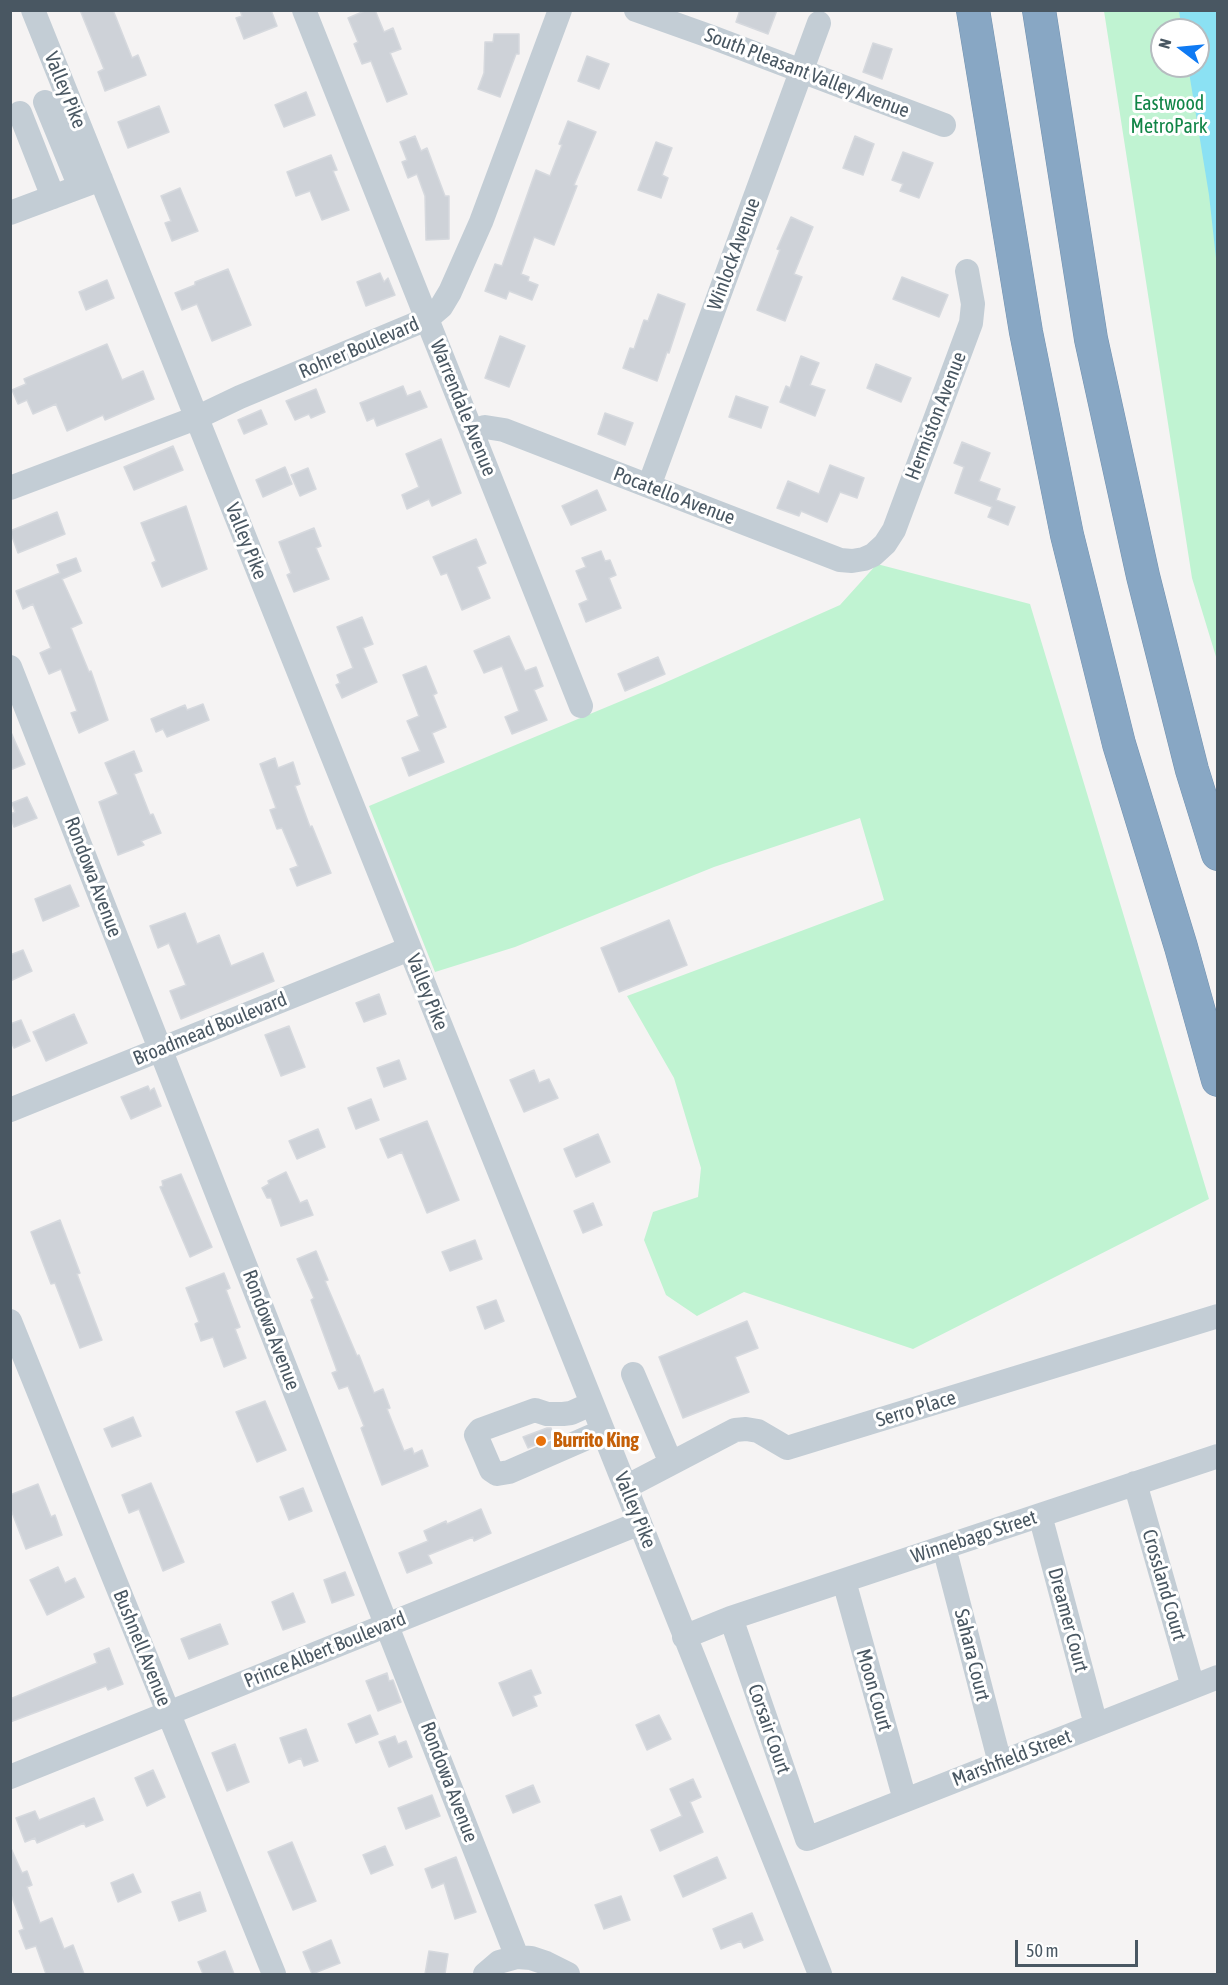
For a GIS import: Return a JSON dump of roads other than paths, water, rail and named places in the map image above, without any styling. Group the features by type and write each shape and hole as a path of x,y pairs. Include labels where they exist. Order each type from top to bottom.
{"highway":[{"path":"973,10 1026,332 1067,535 1119,744 1218,1080"},
{"path":"1039,10 1091,339 1143,576 1192,770 1218,854"}],"street":[{"name":"Valley Pike","path":"33,10 90,183 196,418 820,1974"},
{"name":"Warrendale Avenue","path":"304,10 581,706"},
{"name":"Rohrer Boulevard","path":"10,488 196,418 240,397 427,319 441,307 481,222 560,10"},
{"name":"South Pleasant Valley Avenue","path":"636,10 944,125"},
{"name":"Winlock Avenue","path":"649,486 819,23"},
{"path":"10,213 90,183 45,102"},
{"path":"18,125 53,197"},
{"name":"Hermiston Avenue","path":"875,553 885,544 894,530 971,323 972,304 967,271"},
{"name":"Pocatello Avenue","path":"472,431 485,427 504,430 840,560 864,559 875,553"},
{"name":"Rondowa Avenue","path":"10,667 517,1957"},
{"name":"Broadmead Boulevard","path":"10,1110 409,949"},
{"name":"Serro Place","path":"626,1487 735,1430 758,1431 787,1448 1218,1316"},
{"name":"Bushnell Avenue","path":"10,1321 274,1974"},
{"path":"633,1374 671,1463"},
{"path":"591,1404 563,1414 547,1414 536,1410 480,1430 476,1435 491,1470 497,1474 509,1472 603,1431"},
{"name":"Winnebago Street","path":"684,1637 731,1618 1218,1456"},
{"name":"Crossland Court","path":"1135,1484 1193,1687"},
{"name":"Dreamer Court","path":"1040,1515 1096,1725"},
{"name":"Prince Albert Boulevard","path":"10,1777 640,1523"},
{"name":"Sahara Court","path":"944,1547 1000,1763"},
{"name":"Moon Court","path":"844,1581 905,1800"},
{"name":"Corsair Court","path":"731,1618 807,1839"},
{"name":"Marshfield Street","path":"807,1839 1218,1677"},
{"path":"485,1974 499,1962 517,1957 531,1958 568,1974"}],"water":[{"path":"1179,11 1217,11 1217,267 1209,195 1190,78 1210,78 1210,18 1180,18"}],"place":[{"name":"Burrito King","path":"541,1441"}],"park label":[{"name":"Eastwood MetroPark","path":"1169,116"}]}
